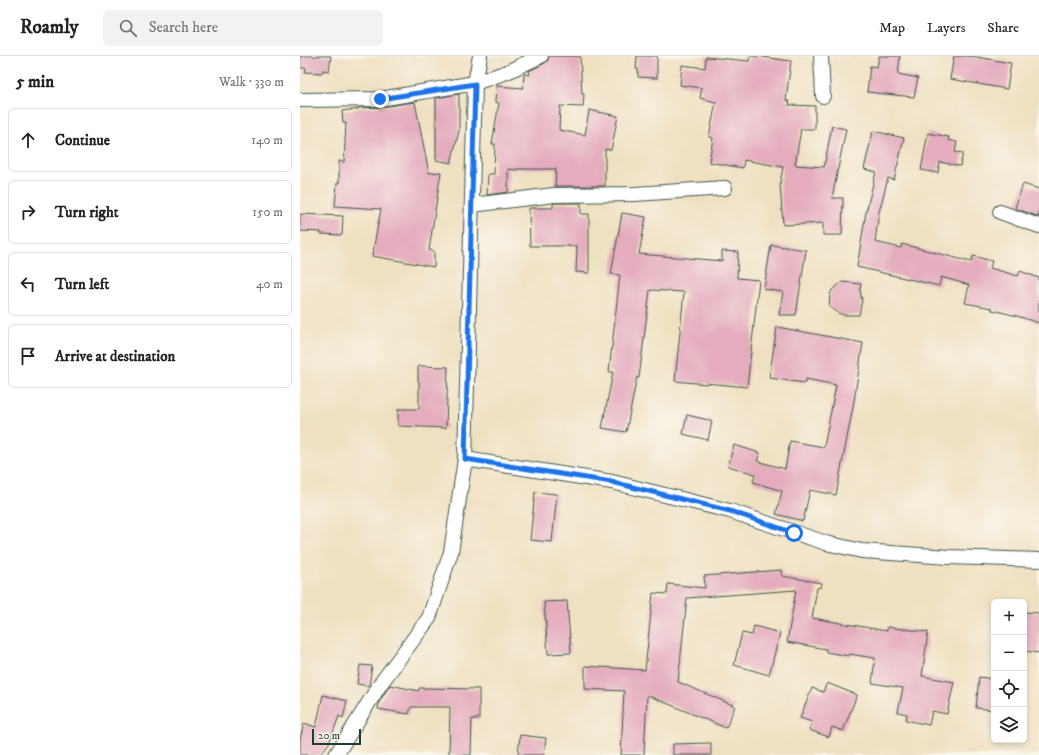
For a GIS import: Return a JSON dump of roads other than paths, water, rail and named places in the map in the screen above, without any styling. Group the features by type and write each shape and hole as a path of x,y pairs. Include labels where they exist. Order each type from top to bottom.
{"street":[{"path":"336,755 381,683 429,618 451,552 465,459 475,84 480,56"},
{"path":"300,100 380,99 475,84 507,72 541,56"},
{"path":"821,56 823,96"},
{"path":"472,205 554,195 635,194 725,188"},
{"path":"1000,212 1039,226"},
{"path":"465,459 612,482 730,511 826,543 862,551 950,557 1039,560"}]}
